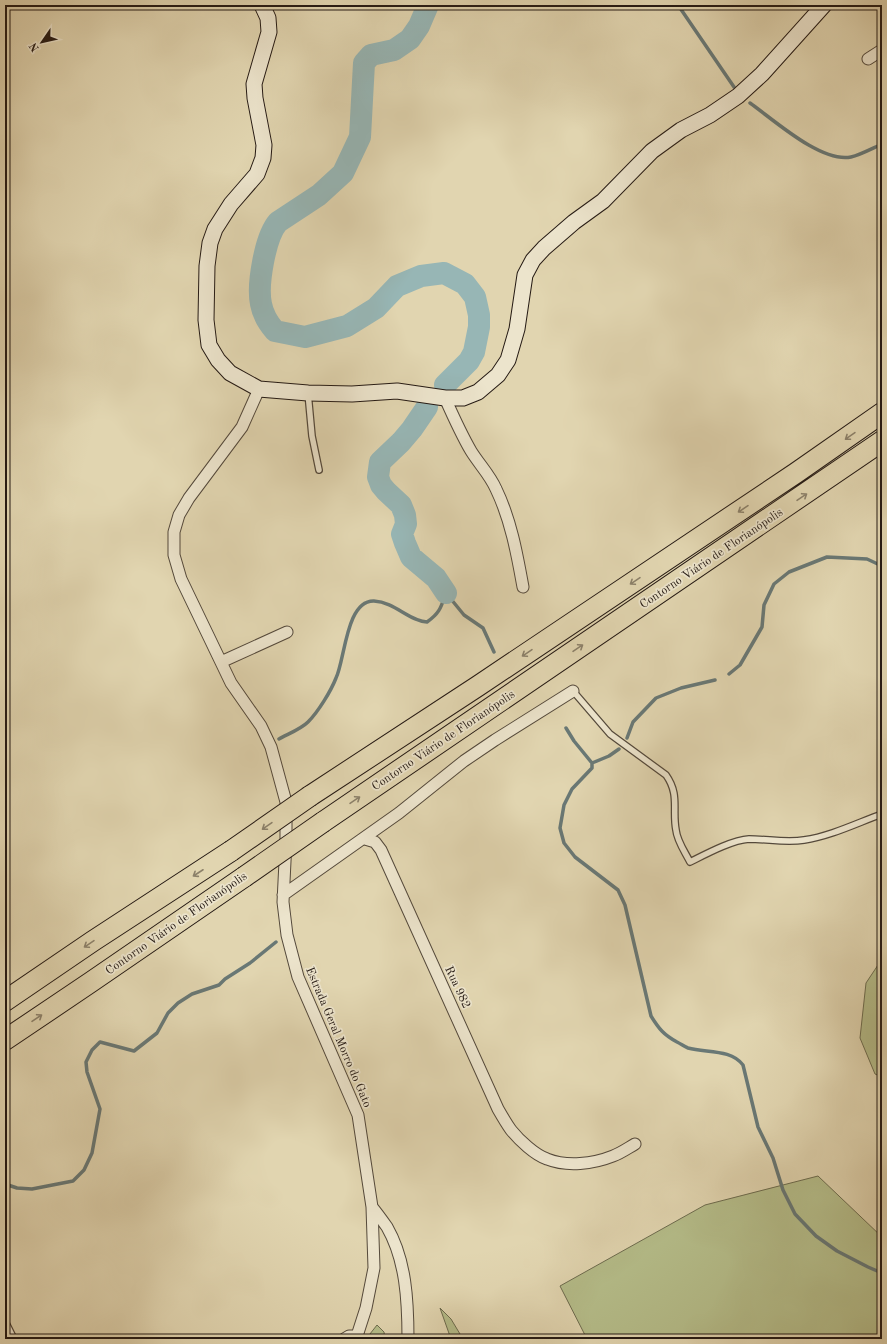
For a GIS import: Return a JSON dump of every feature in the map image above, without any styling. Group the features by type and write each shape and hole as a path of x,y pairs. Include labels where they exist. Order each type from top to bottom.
{"highway":[{"name":"Contorno Viário de Florianópolis","path":"5,1002 93,941 790,477 882,413"},
{"name":"Contorno Viário de Florianópolis","path":"5,1040 882,441"}],"street":[{"path":"262,5 268,18 269,32 254,84 254,98 264,145 263,158 257,174 231,204 215,229 210,243 207,266 206,320 209,345 218,360 230,373 260,389 308,393 352,394 397,391 445,398 463,398 478,392 498,374 508,360 517,329 525,275 533,260 544,248 574,222 603,201 652,151 681,130 710,115 738,96 762,74 824,5"},
{"path":"868,59 882,50"},
{"name":"Estrada Geral Morro do Gato","path":"260,389 242,427 189,498 179,515 174,532 174,555 181,579 231,683 261,726 271,746 286,802 286,842 283,895 287,935 298,977 358,1115 372,1207 374,1268 366,1308 356,1338"},
{"path":"445,398 471,451 496,488 503,505 519,564 523,587"},
{"path":"221,662 287,632"},
{"path":"283,895 399,814 464,761 573,690"},
{"name":"Rua 982","path":"365,839 375,842 381,850 498,1109 512,1131 529,1148 546,1159 569,1163 582,1164 614,1156 635,1144"},
{"path":"372,1207 387,1228 401,1264 406,1293 408,1339"},
{"path":"344,1339 349,1336 356,1338"}],"lane":[{"path":"308,393 312,436 319,470"},
{"path":"573,690 610,734 666,775 671,782 676,806 676,830 690,862 721,847 748,839 776,841 804,840 830,834 882,814"},
{"path":"5,1322 14,1339"}],"green space":[{"path":"882,959 882,1077 875,1074 860,1038 866,983"},
{"path":"818,1176 882,1237 882,1339 587,1339 560,1286 705,1205"},
{"path":"440,1308 451,1319 463,1339 451,1339"},
{"path":"377,1325 384,1332 385,1339 366,1339"}],"waterway":[{"path":"428,5 419,26 410,39 394,50 371,55 364,63 360,137 343,173 319,195 278,222 273,229 269,238 263,262 260,296 264,315 275,331 305,337 347,326 376,308 397,286 421,276 444,273 465,284 475,297 479,315 479,327 474,352 469,361 445,385"},
{"path":"678,5 734,87"},
{"path":"750,103 798,139 826,153 839,157 851,157 882,144"},
{"path":"427,407 401,442 380,462 378,477 381,485 401,505 405,515 406,524 402,534 411,557 436,578 446,593"},
{"path":"729,674 740,665 762,627 764,605 774,584 789,572 827,557 867,559 882,566"},
{"path":"446,593 464,615 483,628 494,652"},
{"path":"279,739 305,725 324,701 334,683 339,669 352,620 358,610 365,603 374,601 382,602 420,621 427,622 435,616 440,609 446,593"},
{"path":"627,738 633,722 656,698 681,688 715,680"},
{"path":"566,728 574,741 592,763 592,768 572,789 564,805 560,828 564,843 575,857 618,890 625,905 651,1016 665,1034 686,1047 695,1050 718,1052 732,1056 743,1065 758,1127 773,1158 783,1190 795,1214 816,1236 837,1251 882,1273"},
{"path":"592,763 609,756 619,749"},
{"path":"5,1184 17,1188 32,1189 73,1181 84,1170 92,1153 100,1109 87,1072 86,1062 92,1050 100,1042 134,1051 157,1033 168,1013 178,1003 192,994 219,985 276,942"}]}
